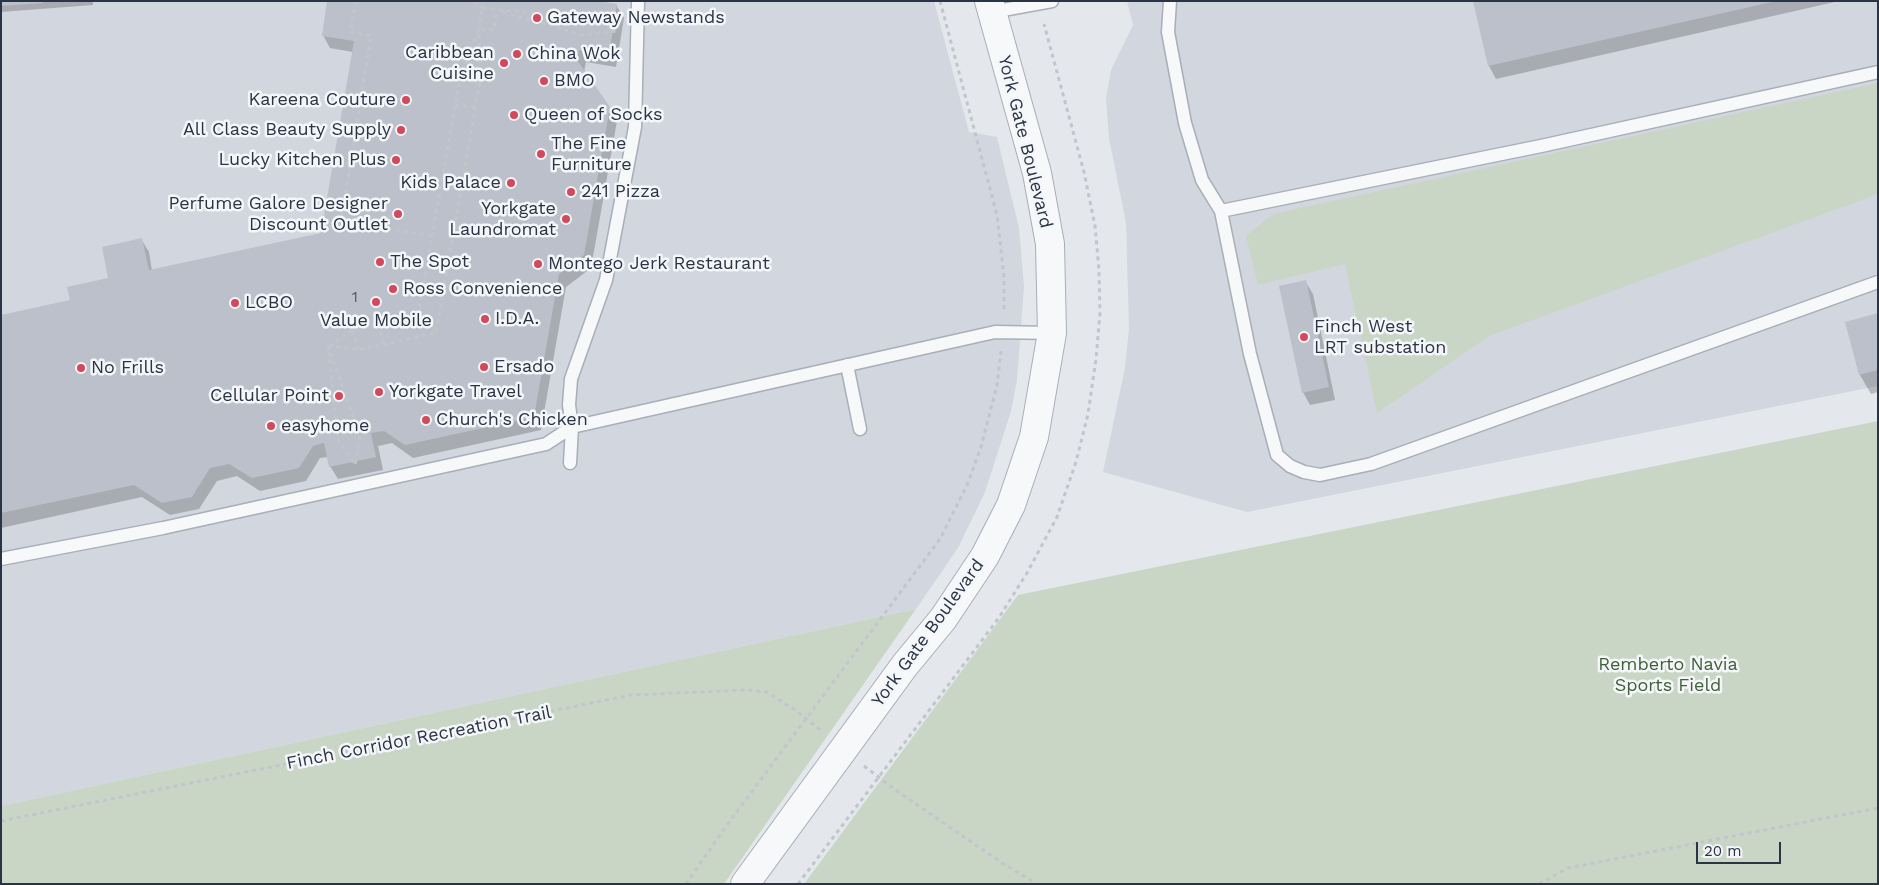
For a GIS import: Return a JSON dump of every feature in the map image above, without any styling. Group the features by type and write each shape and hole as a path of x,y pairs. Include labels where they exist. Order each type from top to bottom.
{"street":[{"name":"York Gate Boulevard","path":"745,884 899,673 942,619 985,556 1011,505 1034,436 1052,333 1050,244 1020,108 991,6"}],"lane":[{"path":"570,463 572,427 569,405 571,378 606,280 635,126 638,1"},
{"path":"991,6 1039,5 1052,1"},
{"path":"1170,1 1168,32 1185,123 1202,180 1221,211 1250,354 1277,454 1290,466 1304,472 1320,475 1371,464 1878,282"},
{"path":"1221,211 1541,146 1878,72"},
{"path":"1,558 172,526 546,444 572,427 847,365 1003,332 1052,333"},
{"path":"847,365 860,429"}],"path":[{"path":"356,1 350,32 371,36 341,221 432,236"},
{"path":"474,1 482,8 585,17"},
{"path":"328,346 358,350 436,333 480,81 479,29 484,1"},
{"path":"686,884 724,829 926,560 954,514 968,483 989,422 1003,332 1004,276 997,215 940,1"},
{"path":"479,29 494,30 497,10"},
{"path":"497,10 582,35 617,31"},
{"path":"328,346 354,330 418,316 460,78 479,29"},
{"path":"460,78 480,81"},
{"path":"455,105 475,107"},
{"path":"429,258 449,262"},
{"path":"379,324 383,345"},
{"path":"354,330 358,350"},
{"path":"328,346 360,436 355,465 338,440 328,346"},
{"name":"Finch Corridor Recreation Trail","path":"1,821 631,695 745,690 766,692 807,719 826,735"},
{"path":"860,762 897,791 1002,863 1038,884"},
{"path":"1539,884 1568,868 1878,808"}],"shaded area":[{"path":"1,1 934,1 969,132 997,137 1019,228 1024,286 1017,380 1011,411 985,492 958,548 916,609 1,806"},
{"path":"1127,1 1878,1 1878,386 1247,512 1103,472 1125,368 1129,328 1126,223 1109,138 1106,99 1111,70 1133,25"}],"green space":[{"path":"1878,83 1878,194 1489,336 1377,413 1345,264 1258,285 1246,236 1273,214"},
{"name":"Remberto Navia Sports Field","path":"1878,421 1878,884 804,884 1018,595"},
{"path":"916,609 724,884 1,884 1,806"}],"building":[{"path":"1,1 43,1 43,3 1,6"},
{"path":"327,1 599,1 617,4 609,55 579,50 577,60 610,107 584,255 559,274 534,417 405,445 384,431 371,433 376,457 329,467 324,443 313,446 299,468 252,478 229,464 210,468 192,497 162,503 134,485 1,513 1,315 70,300 67,287 108,278 102,247 142,238 149,270 321,233 354,41 322,36"},
{"path":"1473,1 1772,1 1772,2 1488,66"},
{"name":"Finch West LRT substation","path":"1306,280 1329,387 1302,393 1279,286"},
{"path":"1878,313 1878,370 1859,375 1845,322"}],"place":[{"name":"Gateway Newstands","path":"537,18"},
{"name":"China Wok","path":"517,54"},
{"name":"Caribbean Cuisine","path":"504,63"},
{"name":"BMO","path":"544,81"},
{"name":"Kareena Couture","path":"406,100"},
{"name":"Queen of Socks","path":"514,115"},
{"name":"All Class Beauty Supply","path":"401,130"},
{"name":"The Fine Furniture","path":"541,154"},
{"name":"Lucky Kitchen Plus","path":"396,160"},
{"name":"Kids Palace","path":"511,183"},
{"name":"241 Pizza","path":"571,192"},
{"name":"Perfume Galore Designer Discount Outlet","path":"398,214"},
{"name":"Yorkgate Laundromat","path":"566,219"},
{"name":"The Spot","path":"380,262"},
{"name":"Montego Jerk Restaurant","path":"538,264"},
{"name":"Ross Convenience","path":"393,289"},
{"name":"Value Mobile","path":"376,302"},
{"name":"LCBO","path":"235,303"},
{"name":"I.D.A.","path":"485,319"},
{"name":"Finch West LRT substation","path":"1304,337"},
{"name":"Ersado","path":"484,367"},
{"name":"No Frills","path":"81,368"},
{"name":"Yorkgate Travel","path":"379,392"},
{"name":"Cellular Point","path":"339,396"},
{"name":"Church's Chicken","path":"426,420"},
{"name":"easyhome","path":"271,426"}]}
